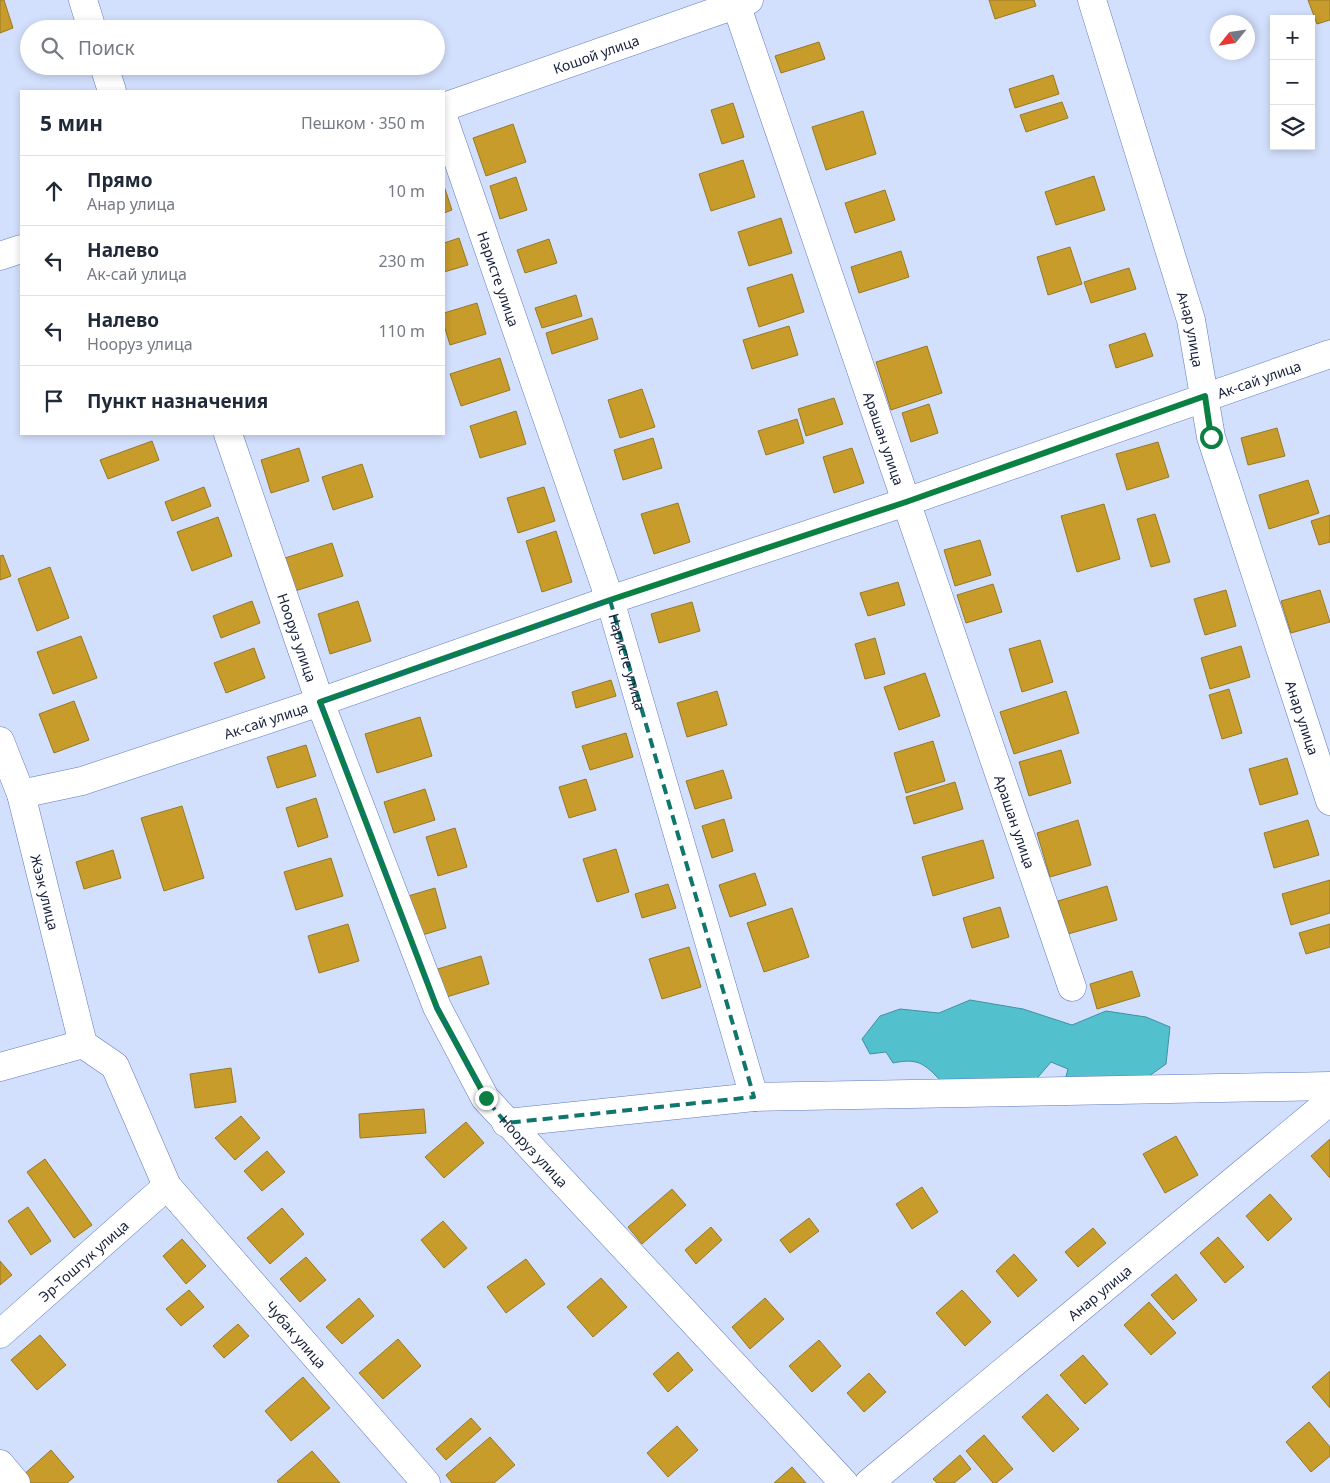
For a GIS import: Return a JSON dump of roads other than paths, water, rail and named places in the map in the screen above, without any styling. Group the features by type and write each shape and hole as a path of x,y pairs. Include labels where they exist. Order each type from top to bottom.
{"street":[{"path":"83,0 89,20"},
{"name":"Анар улица","path":"1092,0 1191,320 1211,437 1330,801"},
{"name":"Кошой улица","path":"445,107 742,2"},
{"name":"Арашан улица","path":"742,2 906,502 1072,987"},
{"path":"107,75 112,90"},
{"name":"Наристе улица","path":"445,123 610,600 754,1097"},
{"path":"0,256 20,249"},
{"name":"Ак-сай улица","path":"22,794 82,781 320,702 610,600 906,502 1205,396 1330,354"},
{"name":"Нооруз улица","path":"228,435 320,702 437,1008 486,1098 506,1123 844,1483"},
{"name":"Жээк улица","path":"0,741 22,794 83,1044"},
{"path":"0,1066 83,1044 115,1066 167,1186"},
{"path":"506,1123 754,1097 1330,1086"},
{"name":"Анар улица","path":"869,1483 1330,1101"},
{"name":"Эр-Тоштук улица","path":"0,1334 167,1186"},
{"name":"Чубак улица","path":"167,1186 426,1483"},
{"path":"0,1464 16,1483"}]}
